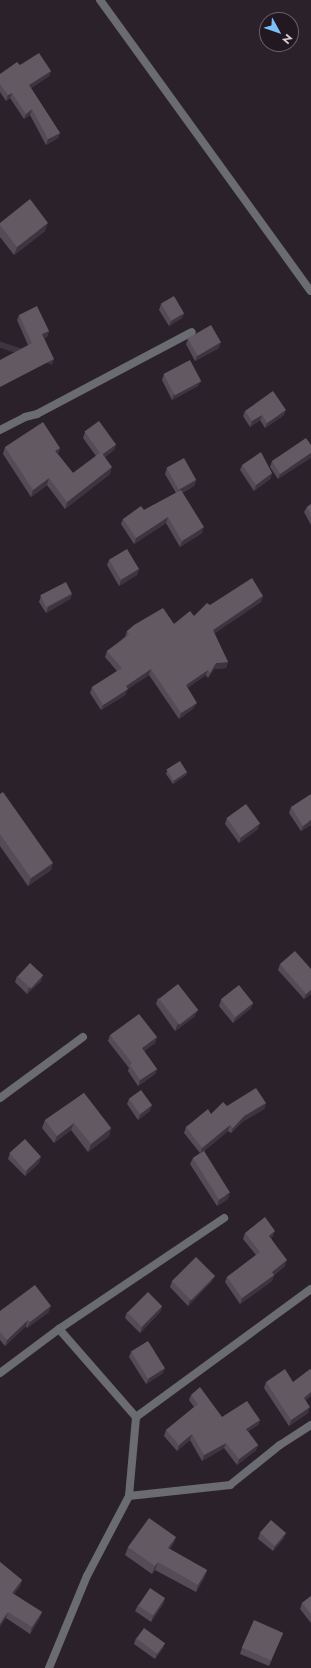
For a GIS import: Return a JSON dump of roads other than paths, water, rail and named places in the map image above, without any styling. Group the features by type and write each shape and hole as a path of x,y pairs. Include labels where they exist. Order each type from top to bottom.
{"street":[{"path":"100,0 311,291"},
{"path":"0,430 25,417 37,414 192,332"},
{"path":"0,1098 83,1037"},
{"path":"0,1373 59,1329 224,1218"},
{"path":"136,1417 311,1289"},
{"path":"49,1668 87,1576 129,1496 136,1417 59,1329"},
{"path":"129,1496 230,1485 280,1445 311,1425"}]}
